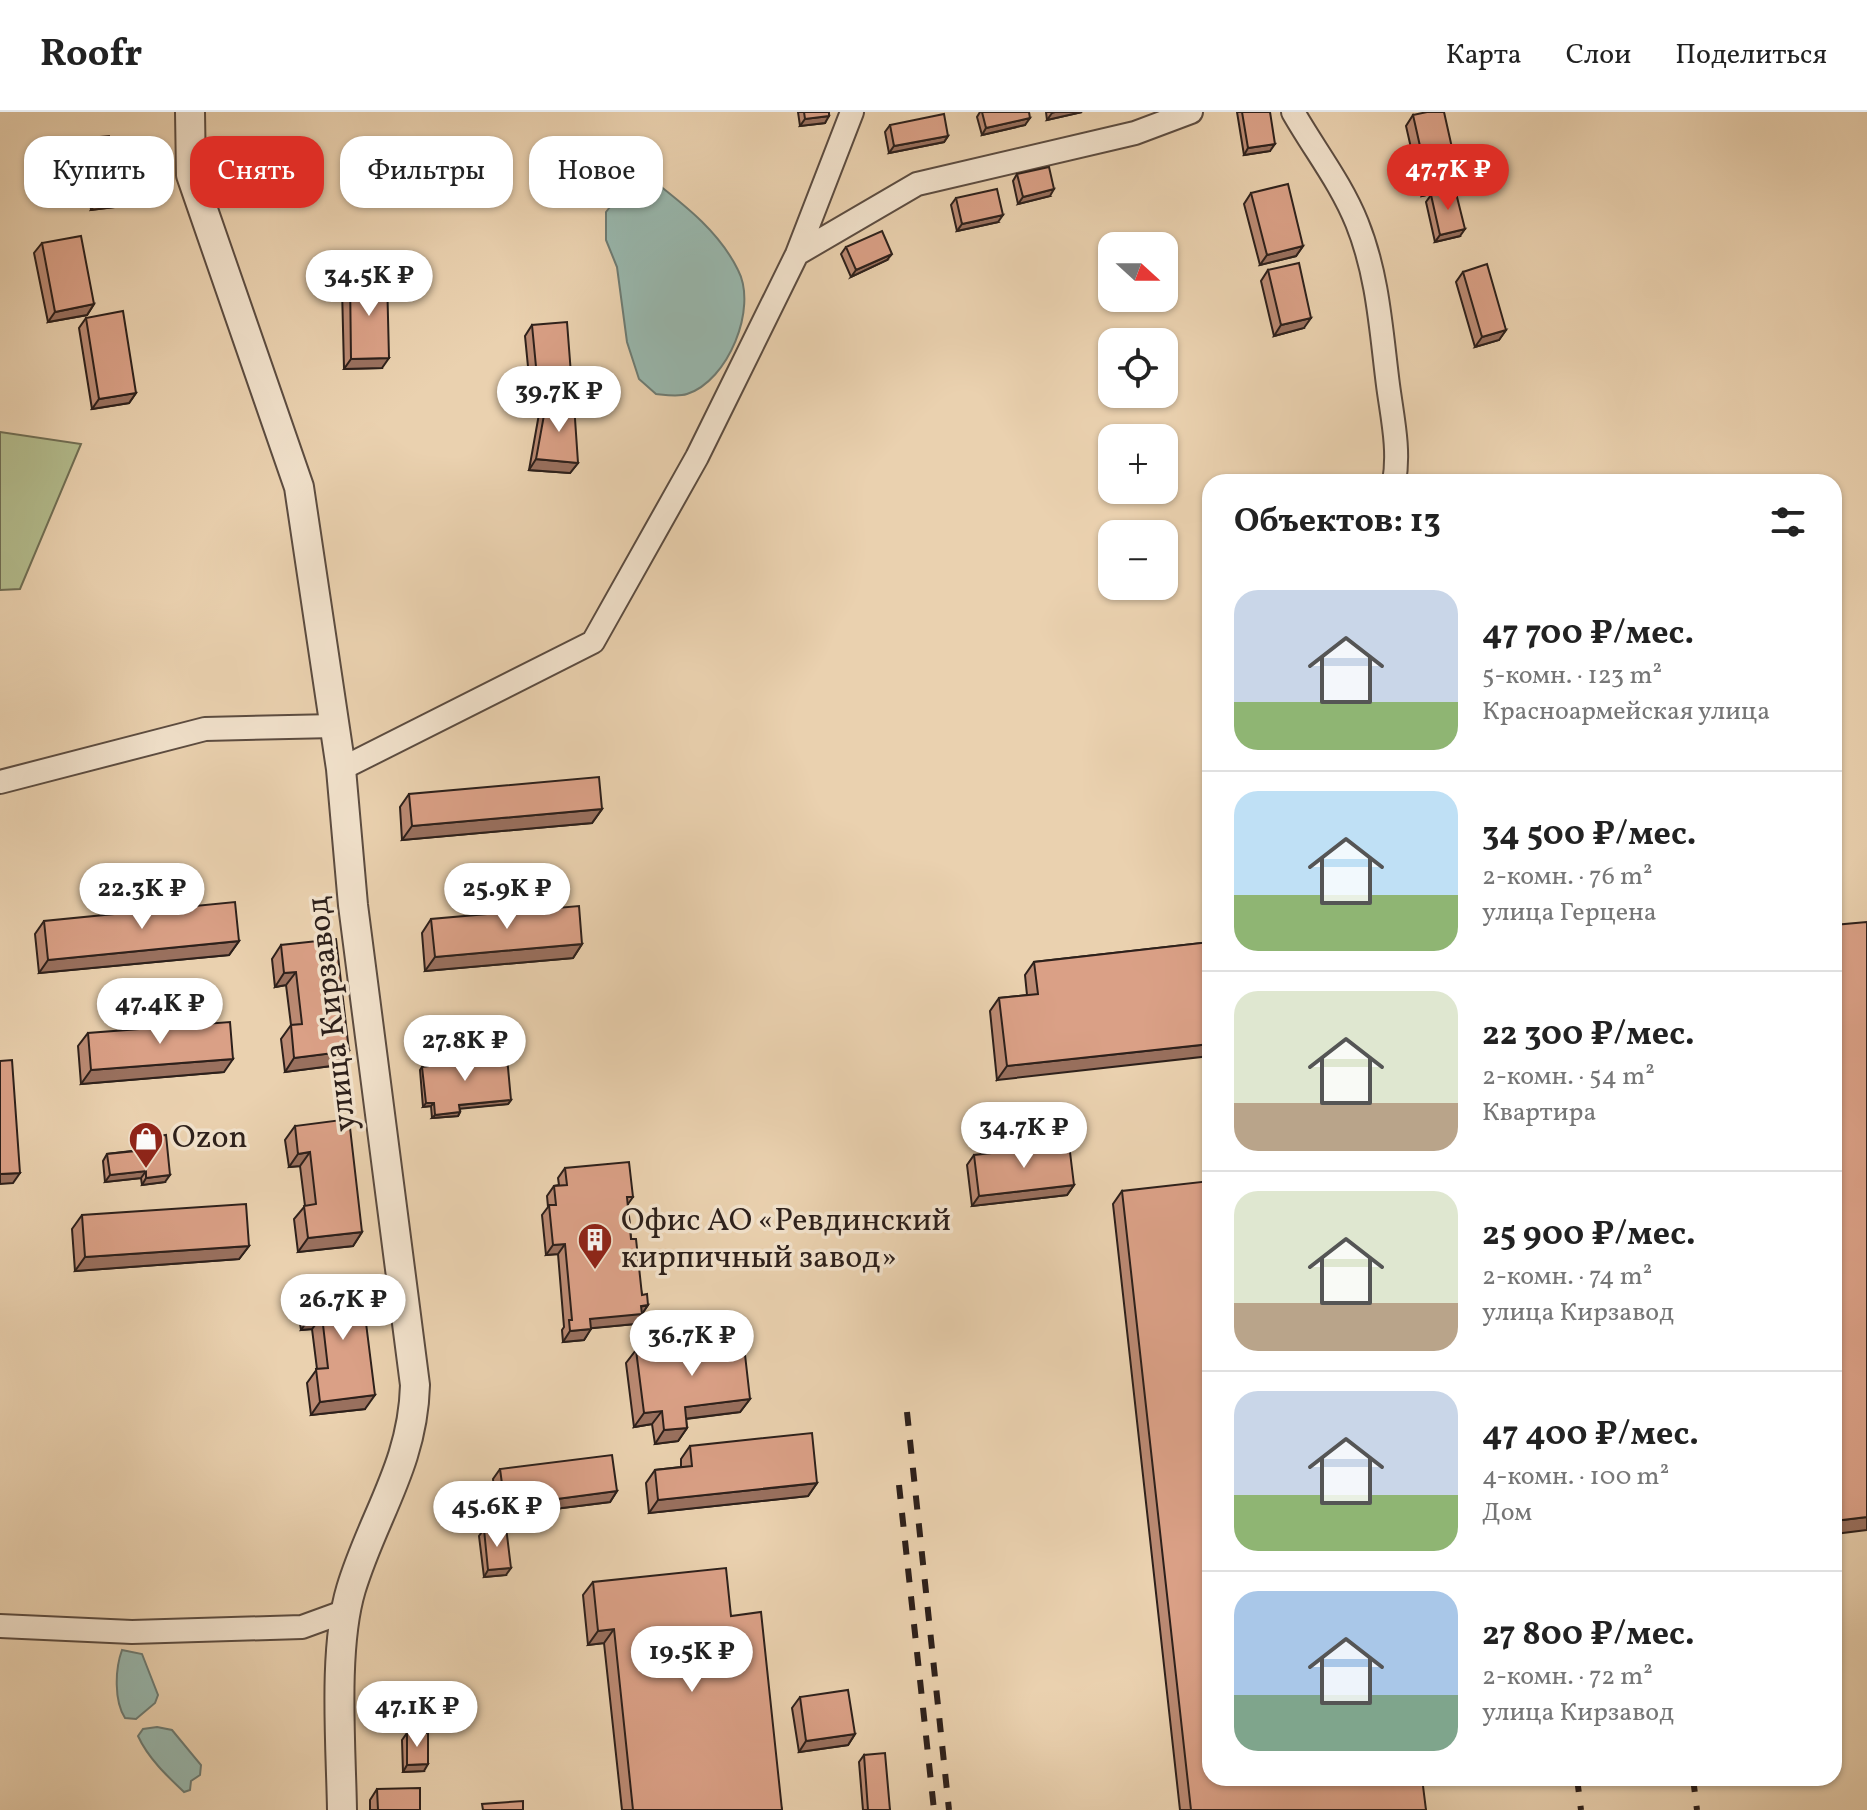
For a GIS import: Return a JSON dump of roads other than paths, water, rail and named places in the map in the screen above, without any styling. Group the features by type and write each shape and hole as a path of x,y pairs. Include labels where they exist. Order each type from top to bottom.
{"street":[{"name":"улица Кирзавод","path":"190,112 191,175 299,487 341,769 353,905 415,1385 413,1417 404,1458 356,1574 346,1611 342,1663 342,1810"},
{"path":"341,769 593,642 697,457 797,254 852,112"},
{"path":"797,254 917,184 1135,133 1191,112"},
{"path":"1293,112 1341,189 1367,251 1375,279 1396,455 1395,474"},
{"path":"0,782 205,729 335,726"},
{"path":"0,1626 132,1632 302,1627 346,1611"}],"water":[{"path":"663,188 712,232 738,270 744,304 735,341 715,374 687,394 656,394 639,379 627,342 617,267 606,240 606,212 609,208 663,208"},
{"path":"122,1650 142,1654 158,1695 155,1703 136,1719 125,1718 117,1694"},
{"path":"157,1727 172,1730 201,1765 200,1775 191,1781 190,1790 184,1792 158,1766 142,1744 138,1736 143,1729"}],"railway":[{"path":"907,1412 949,1810"},
{"path":"899,1485 934,1810"},
{"path":"1578,1786 1581,1810"},
{"path":"1694,1786 1697,1810"}],"place":[{"name":"Ozon","path":"146,1170"},
{"name":"Офис АО «Ревдинский кирпичный завод»","path":"595,1271"}]}
